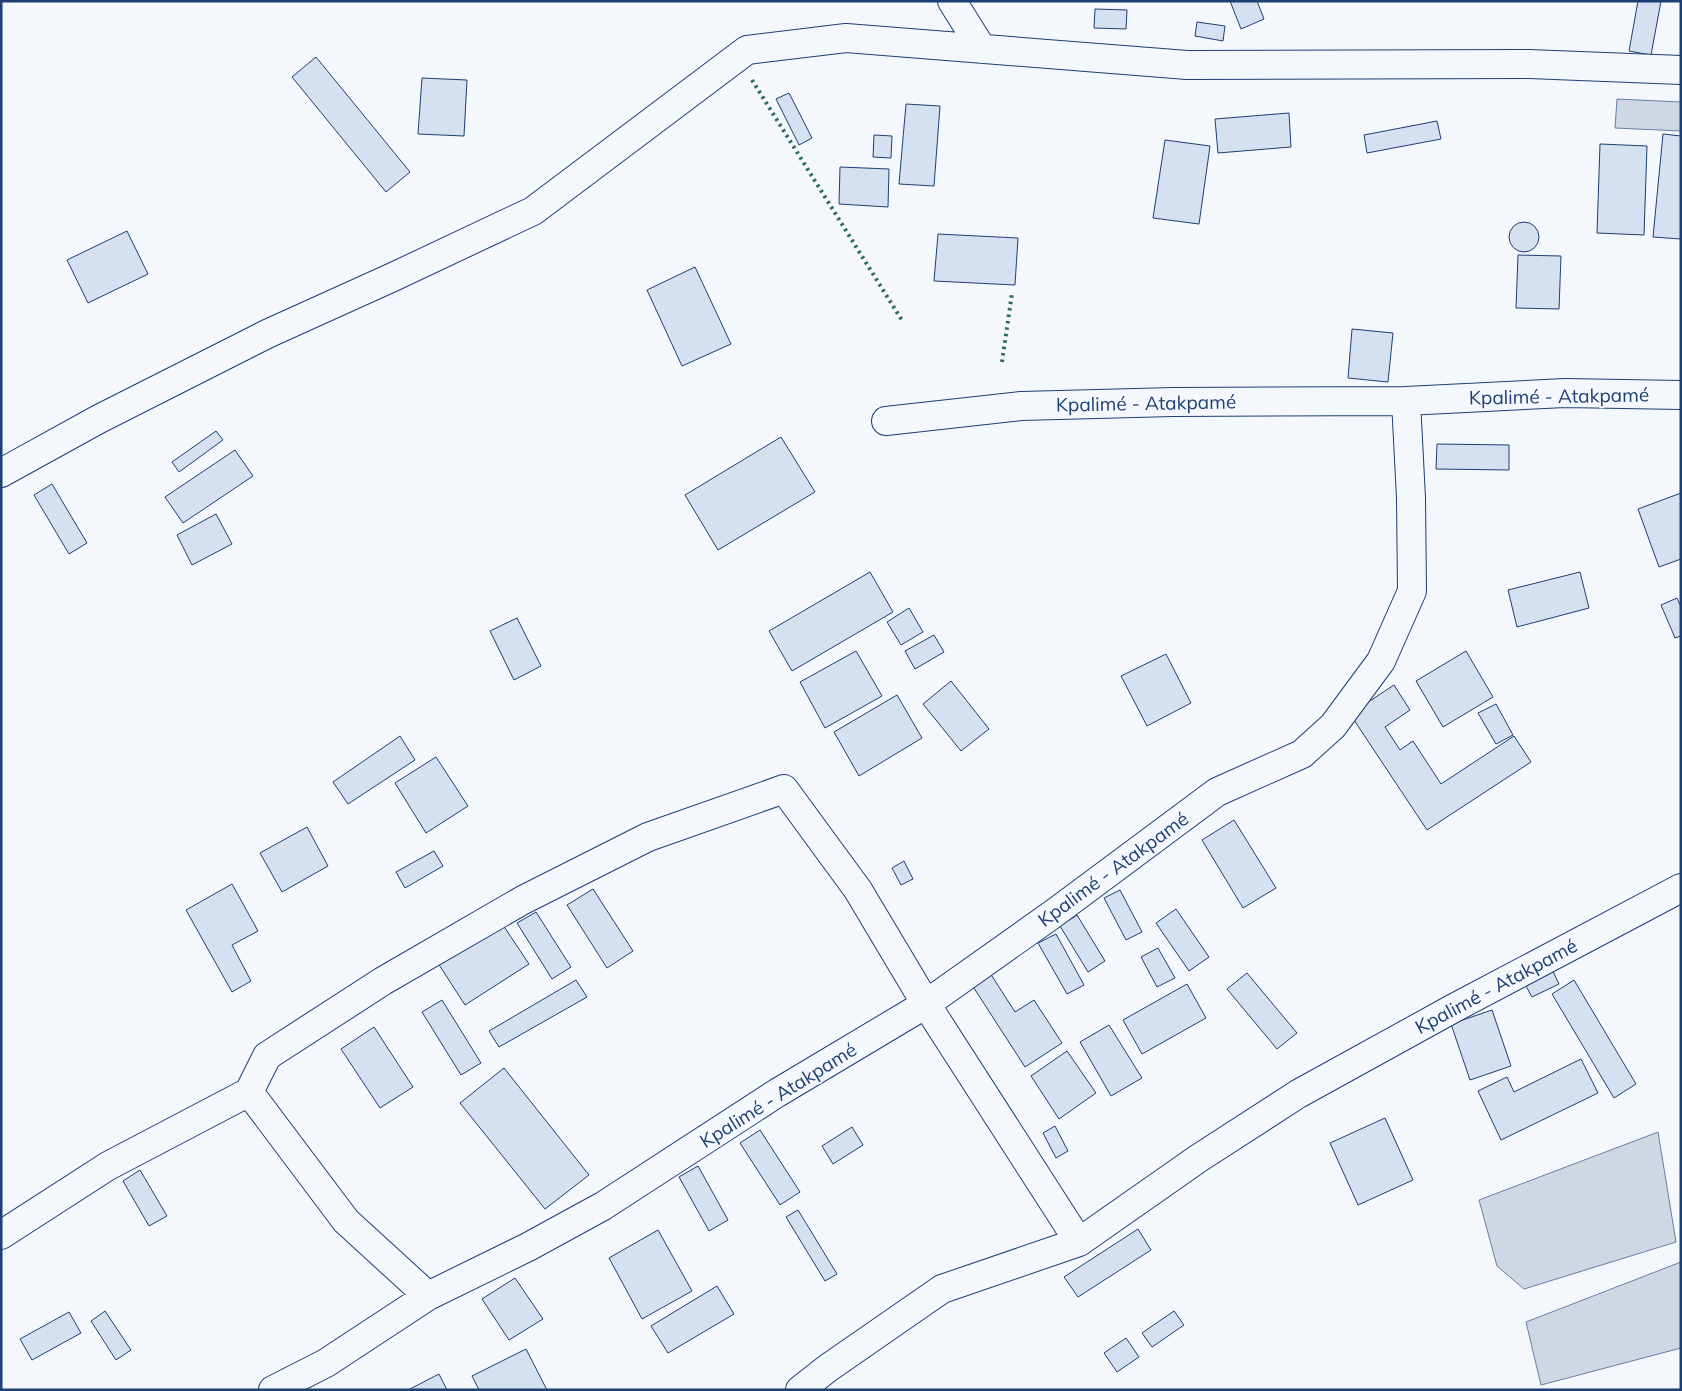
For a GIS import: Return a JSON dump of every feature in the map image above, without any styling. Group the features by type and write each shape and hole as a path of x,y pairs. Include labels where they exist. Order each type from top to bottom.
{"street":[{"path":"952,1 982,49"},
{"path":"1,473 99,419 267,334 393,277 532,210 747,50 846,38 1187,65 1529,64 1681,70"},
{"name":"Kpalimé - Atakpamé","path":"886,421 1021,406 1182,402 1406,401 1565,393 1681,395"},
{"name":"Kpalimé - Atakpamé","path":"273,1390 326,1363 428,1296 528,1247 604,1206 777,1093 926,1004 1053,914 1217,792 1302,754 1333,726 1381,661 1412,591 1411,498 1406,401"},
{"path":"1,1235 108,1166 249,1092 267,1056 383,981 523,900 648,837 784,788 858,890 926,1004 1078,1242"},
{"name":"Kpalimé - Atakpamé","path":"800,1390 828,1368 942,1289 1078,1242 1199,1158 1298,1094 1454,1008 1681,888"},
{"path":"249,1092 346,1221 428,1296"}],"shaded area":[{"path":"1617,99 1681,102 1681,131 1615,128"},
{"path":"1658,1132 1676,1242 1524,1289 1497,1266 1479,1200"},
{"path":"1681,1262 1681,1348 1541,1385 1526,1322"}],"building":[{"path":"1230,1 1257,1 1264,19 1241,29"},
{"path":"1638,1 1661,1 1651,55 1629,51"},
{"path":"1095,9 1127,10 1126,29 1094,28"},
{"path":"1197,22 1225,26 1223,41 1195,36"},
{"path":"316,57 410,172 386,192 292,77"},
{"path":"422,78 467,80 464,136 418,134"},
{"path":"789,93 812,138 799,145 776,99"},
{"path":"906,104 940,106 934,186 899,184"},
{"path":"1289,113 1291,147 1218,153 1215,119"},
{"path":"1437,121 1441,139 1367,153 1364,135"},
{"path":"1663,134 1681,136 1681,239 1653,237"},
{"path":"874,135 892,136 891,158 873,157"},
{"path":"1165,140 1210,146 1199,224 1153,218"},
{"path":"1600,144 1647,146 1644,235 1597,233"},
{"path":"840,167 889,169 888,207 839,204"},
{"path":"1524,222 1530,223 1538,231 1538,243 1530,251 1524,252 1518,251 1510,243 1509,237 1510,231 1518,223"},
{"path":"127,231 148,274 88,303 67,260"},
{"path":"938,234 1018,238 1015,285 934,281"},
{"path":"1518,255 1561,256 1559,309 1516,308"},
{"path":"695,267 731,344 682,366 647,290"},
{"path":"1352,329 1393,333 1388,382 1348,378"},
{"path":"216,431 223,440 179,472 172,462"},
{"path":"781,437 815,492 718,550 685,495"},
{"path":"1437,444 1509,445 1509,470 1436,469"},
{"path":"235,450 253,476 183,523 165,497"},
{"path":"52,484 87,543 69,554 34,495"},
{"path":"1681,493 1681,559 1659,567 1638,509"},
{"path":"216,514 232,544 192,565 177,535"},
{"path":"870,572 893,612 792,671 769,631"},
{"path":"1580,572 1589,608 1517,627 1508,590"},
{"path":"1677,598 1681,607 1681,636 1675,638 1661,605"},
{"path":"909,608 923,632 901,645 887,622"},
{"path":"517,618 541,666 514,680 490,631"},
{"path":"934,635 944,652 915,669 905,651"},
{"path":"856,651 882,696 825,728 800,682"},
{"path":"1466,651 1493,697 1443,727 1416,681"},
{"path":"1166,654 1191,703 1147,726 1121,676"},
{"path":"951,681 989,729 961,751 923,704"},
{"path":"1394,685 1410,710 1385,727 1400,750 1413,741 1441,784 1514,736 1531,762 1427,830 1350,714"},
{"path":"897,695 922,738 859,776 834,732"},
{"path":"1496,704 1513,735 1496,744 1478,713"},
{"path":"400,736 415,760 348,804 333,782"},
{"path":"436,757 468,806 426,833 395,783"},
{"path":"1234,820 1276,888 1243,908 1202,840"},
{"path":"307,827 328,866 282,892 260,853"},
{"path":"434,851 443,866 405,888 396,872"},
{"path":"904,861 913,879 901,885 892,868"},
{"path":"232,884 258,931 232,945 251,981 232,992 186,910"},
{"path":"593,889 633,951 607,968 567,905"},
{"path":"1120,890 1142,932 1126,940 1104,898"},
{"path":"1176,909 1209,957 1189,971 1156,923"},
{"path":"536,912 571,967 552,979 517,923"},
{"path":"1077,915 1105,961 1088,972 1060,926"},
{"path":"499,919 529,964 465,1005 436,960"},
{"path":"1056,934 1084,985 1067,994 1038,943"},
{"path":"1158,948 1175,978 1157,987 1141,957"},
{"path":"1549,963 1559,984 1532,997 1521,977"},
{"path":"990,973 1015,1012 1034,1000 1062,1043 1025,1067 972,985"},
{"path":"1247,973 1297,1033 1277,1049 1227,989"},
{"path":"576,980 587,997 499,1047 489,1031"},
{"path":"1574,980 1636,1084 1614,1098 1552,994"},
{"path":"1187,984 1206,1018 1142,1054 1123,1020"},
{"path":"442,1000 481,1063 461,1075 422,1012"},
{"path":"1492,1010 1511,1066 1470,1080 1451,1024"},
{"path":"1109,1025 1142,1078 1111,1096 1080,1042"},
{"path":"374,1027 413,1087 380,1108 341,1049"},
{"path":"1067,1051 1096,1093 1059,1119 1031,1076"},
{"path":"1581,1059 1598,1093 1501,1140 1478,1091 1507,1077 1514,1092"},
{"path":"504,1068 589,1175 545,1209 460,1103"},
{"path":"1385,1118 1413,1180 1358,1205 1330,1143"},
{"path":"1055,1126 1068,1151 1056,1158 1043,1133"},
{"path":"852,1127 863,1145 833,1164 822,1146"},
{"path":"760,1130 800,1192 780,1205 740,1143"},
{"path":"698,1166 728,1220 709,1231 679,1177"},
{"path":"140,1170 167,1216 149,1226 123,1181"},
{"path":"798,1210 837,1274 825,1281 786,1217"},
{"path":"1138,1229 1151,1250 1078,1297 1064,1277"},
{"path":"658,1230 692,1291 642,1319 609,1258"},
{"path":"515,1278 543,1319 509,1340 482,1299"},
{"path":"717,1286 734,1314 668,1353 651,1326"},
{"path":"105,1311 131,1350 116,1360 91,1321"},
{"path":"1174,1311 1184,1325 1152,1347 1142,1333"},
{"path":"69,1312 81,1333 32,1360 20,1339"},
{"path":"1126,1338 1139,1357 1117,1372 1104,1353"},
{"path":"526,1349 547,1390 479,1390 472,1376"},
{"path":"439,1374 447,1390 408,1390"}],"hedge":[{"path":"752,80 903,322"},
{"path":"1002,362 1012,293"}]}
